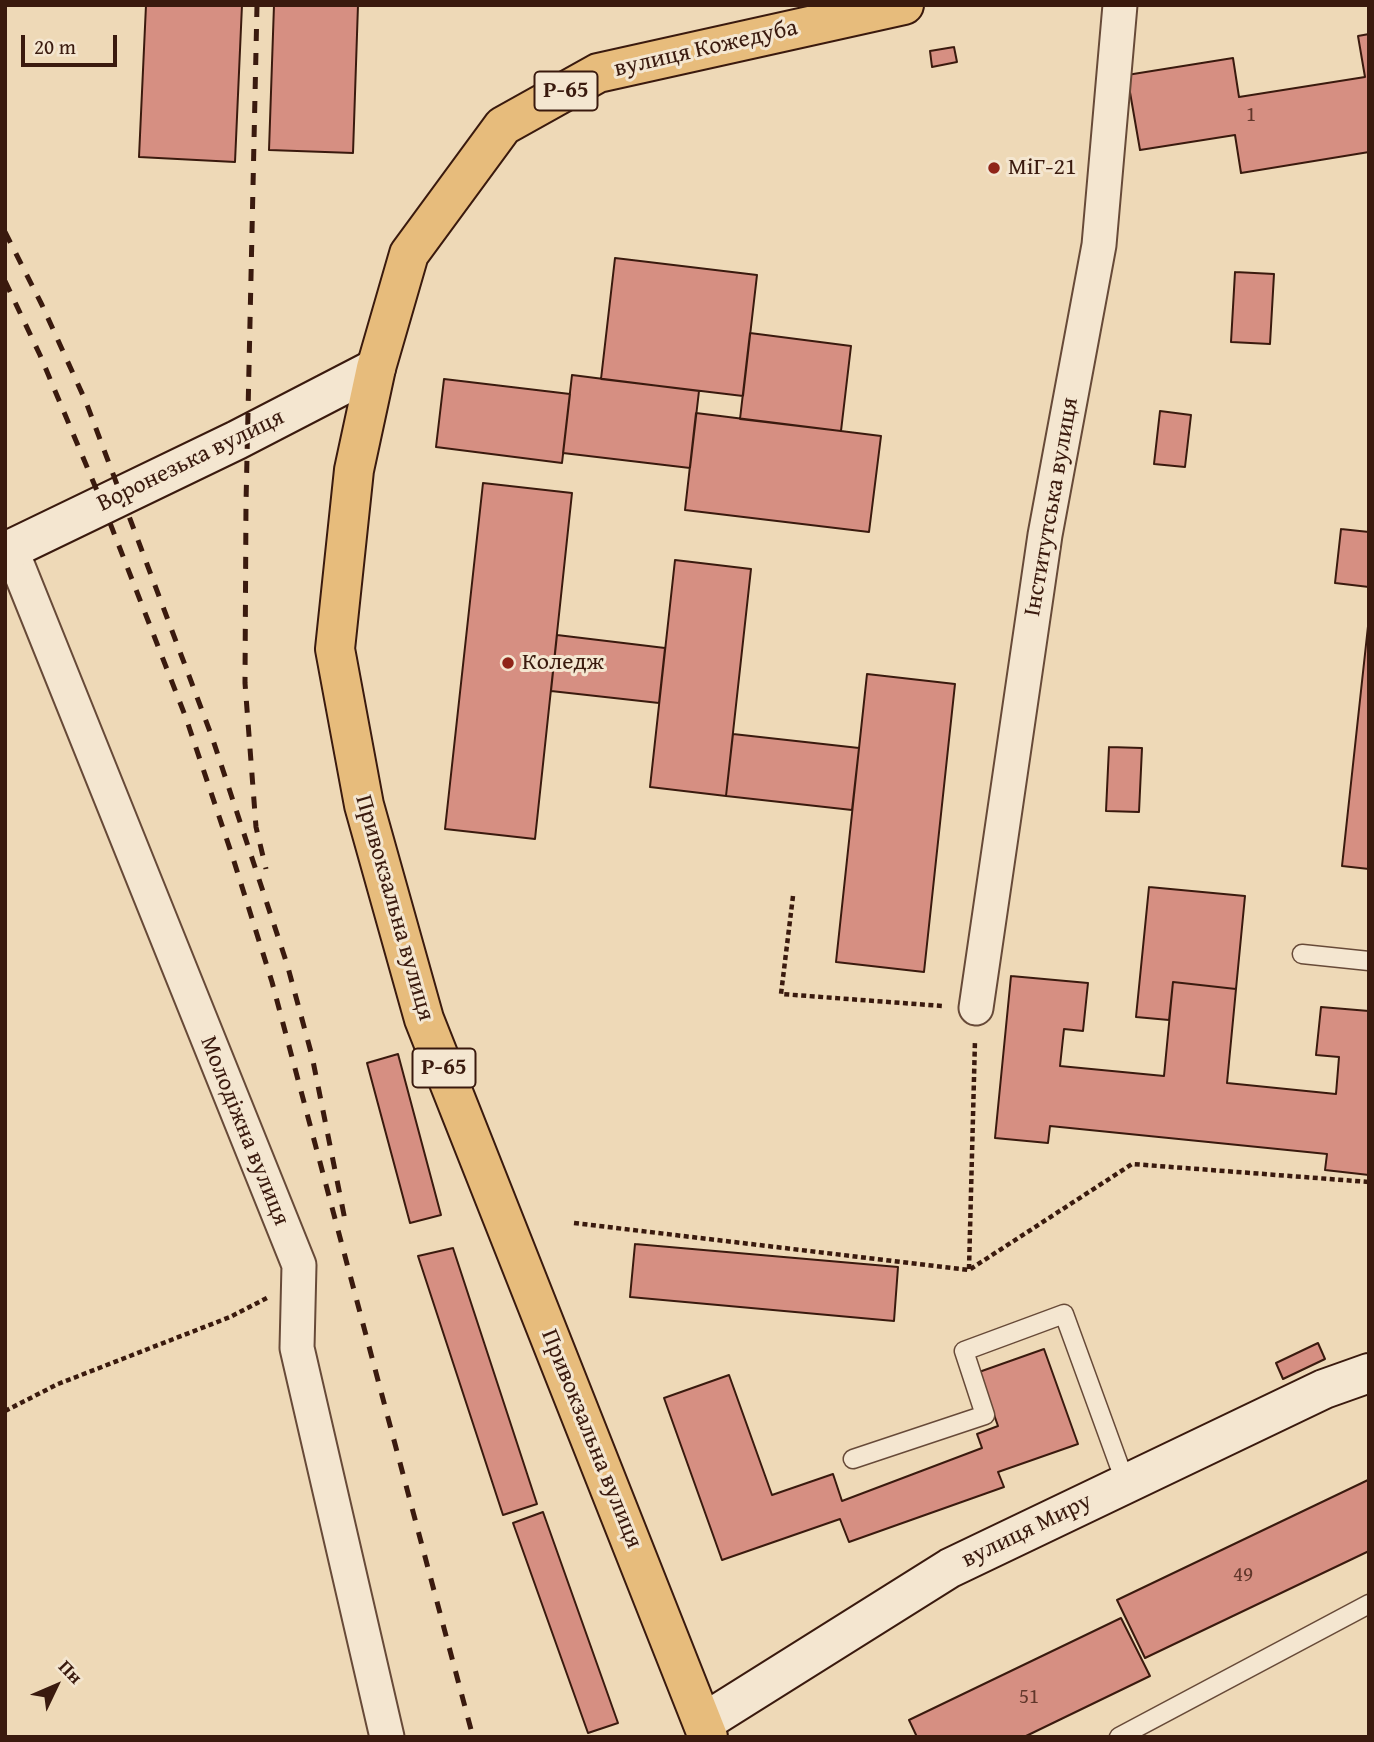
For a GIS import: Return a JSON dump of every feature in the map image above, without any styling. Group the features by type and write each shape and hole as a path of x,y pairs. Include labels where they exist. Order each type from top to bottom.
{"main road":[{"name":"вулиця Кожедуба","path":"376,368 409,254 503,125 598,73 890,7"},
{"name":"Воронезька вулиця","path":"8,551 248,435 376,368"},
{"name":"Привокзальна вулиця","path":"376,368 354,470 335,649 364,804 424,1019 706,1730"},
{"name":"вулиця Миру","path":"706,1730 950,1568 1324,1389 1369,1373"}],"street":[{"name":"Інститутська вулиця","path":"976,1008 1045,536 1099,245 1120,5"},
{"name":"Молодіжна вулиця","path":"8,551 299,1265 297,1348 387,1737"}],"lane":[{"path":"1301,954 1369,961"},
{"path":"853,1459 985,1415 964,1352 1064,1314 1119,1465 1128,1482"},
{"path":"1119,1737 1369,1604"}],"path":[{"path":"793,896 781,994 976,1008 969,1270"},
{"path":"574,1223 969,1270 1132,1164 1369,1182"},
{"path":"5,1411 58,1384 230,1317 267,1298 299,1265"}],"building":[{"path":"146,5 242,5 235,162 139,157"},
{"path":"274,5 358,5 353,153 269,150"},
{"path":"1369,34 1369,152 1241,173 1235,135 1140,150 1127,75 1233,58 1239,97 1365,77 1358,36"},
{"path":"954,47 957,62 932,67 930,51"},
{"path":"615,258 757,275 743,396 601,379"},
{"path":"1235,272 1274,274 1270,344 1231,342"},
{"path":"750,333 851,346 841,431 740,419"},
{"path":"572,375 699,391 690,468 563,453"},
{"path":"444,379 570,394 562,463 436,447"},
{"path":"1160,411 1191,415 1185,467 1154,464"},
{"path":"696,413 881,436 869,532 685,510"},
{"name":"Коледж","path":"483,483 572,493 535,839 445,829"},
{"path":"1341,529 1369,532 1369,587 1335,583"},
{"path":"675,560 751,569 726,796 650,787"},
{"path":"1369,617 1369,869 1342,866"},
{"path":"557,635 665,648 659,703 551,691"},
{"path":"867,674 955,684 924,972 836,962"},
{"path":"733,734 859,748 852,810 726,796"},
{"path":"1109,747 1142,748 1139,812 1106,811"},
{"path":"1149,887 1245,896 1236,989 1173,982 1169,1020 1136,1017"},
{"path":"1011,976 1088,983 1083,1031 1064,1029 1060,1066 1164,1076 1173,982 1236,989 1227,1083 1336,1094 1339,1057 1316,1055 1321,1007 1369,1011 1369,1175 1325,1170 1327,1154 1050,1126 1048,1143 995,1138"},
{"path":"398,1054 441,1215 410,1223 367,1063"},
{"path":"635,1244 898,1267 894,1321 630,1297"},
{"path":"453,1248 537,1504 503,1515 418,1256"},
{"path":"1318,1343 1325,1359 1283,1379 1276,1363"},
{"path":"1044,1349 1078,1444 998,1472 1004,1487 849,1542 840,1519 722,1560 664,1398 729,1375 772,1495 833,1474 842,1501 982,1448 977,1434 998,1426 979,1372"},
{"path":"1368,1480 1369,1551 1145,1658 1117,1600"},
{"path":"543,1512 618,1723 588,1733 513,1523"},
{"path":"1121,1618 1150,1676 1024,1737 917,1737 909,1720"}],"railway":[{"path":"257,5 246,503 245,683 256,827 266,869"},
{"path":"5,232 86,402 212,737 287,964 312,1056 346,1225"},
{"path":"5,281 40,355 103,505 186,718 232,855 272,982 473,1737"}],"place":[{"name":"МіГ-21","path":"994,168"},
{"name":"Коледж","path":"508,663"}]}
